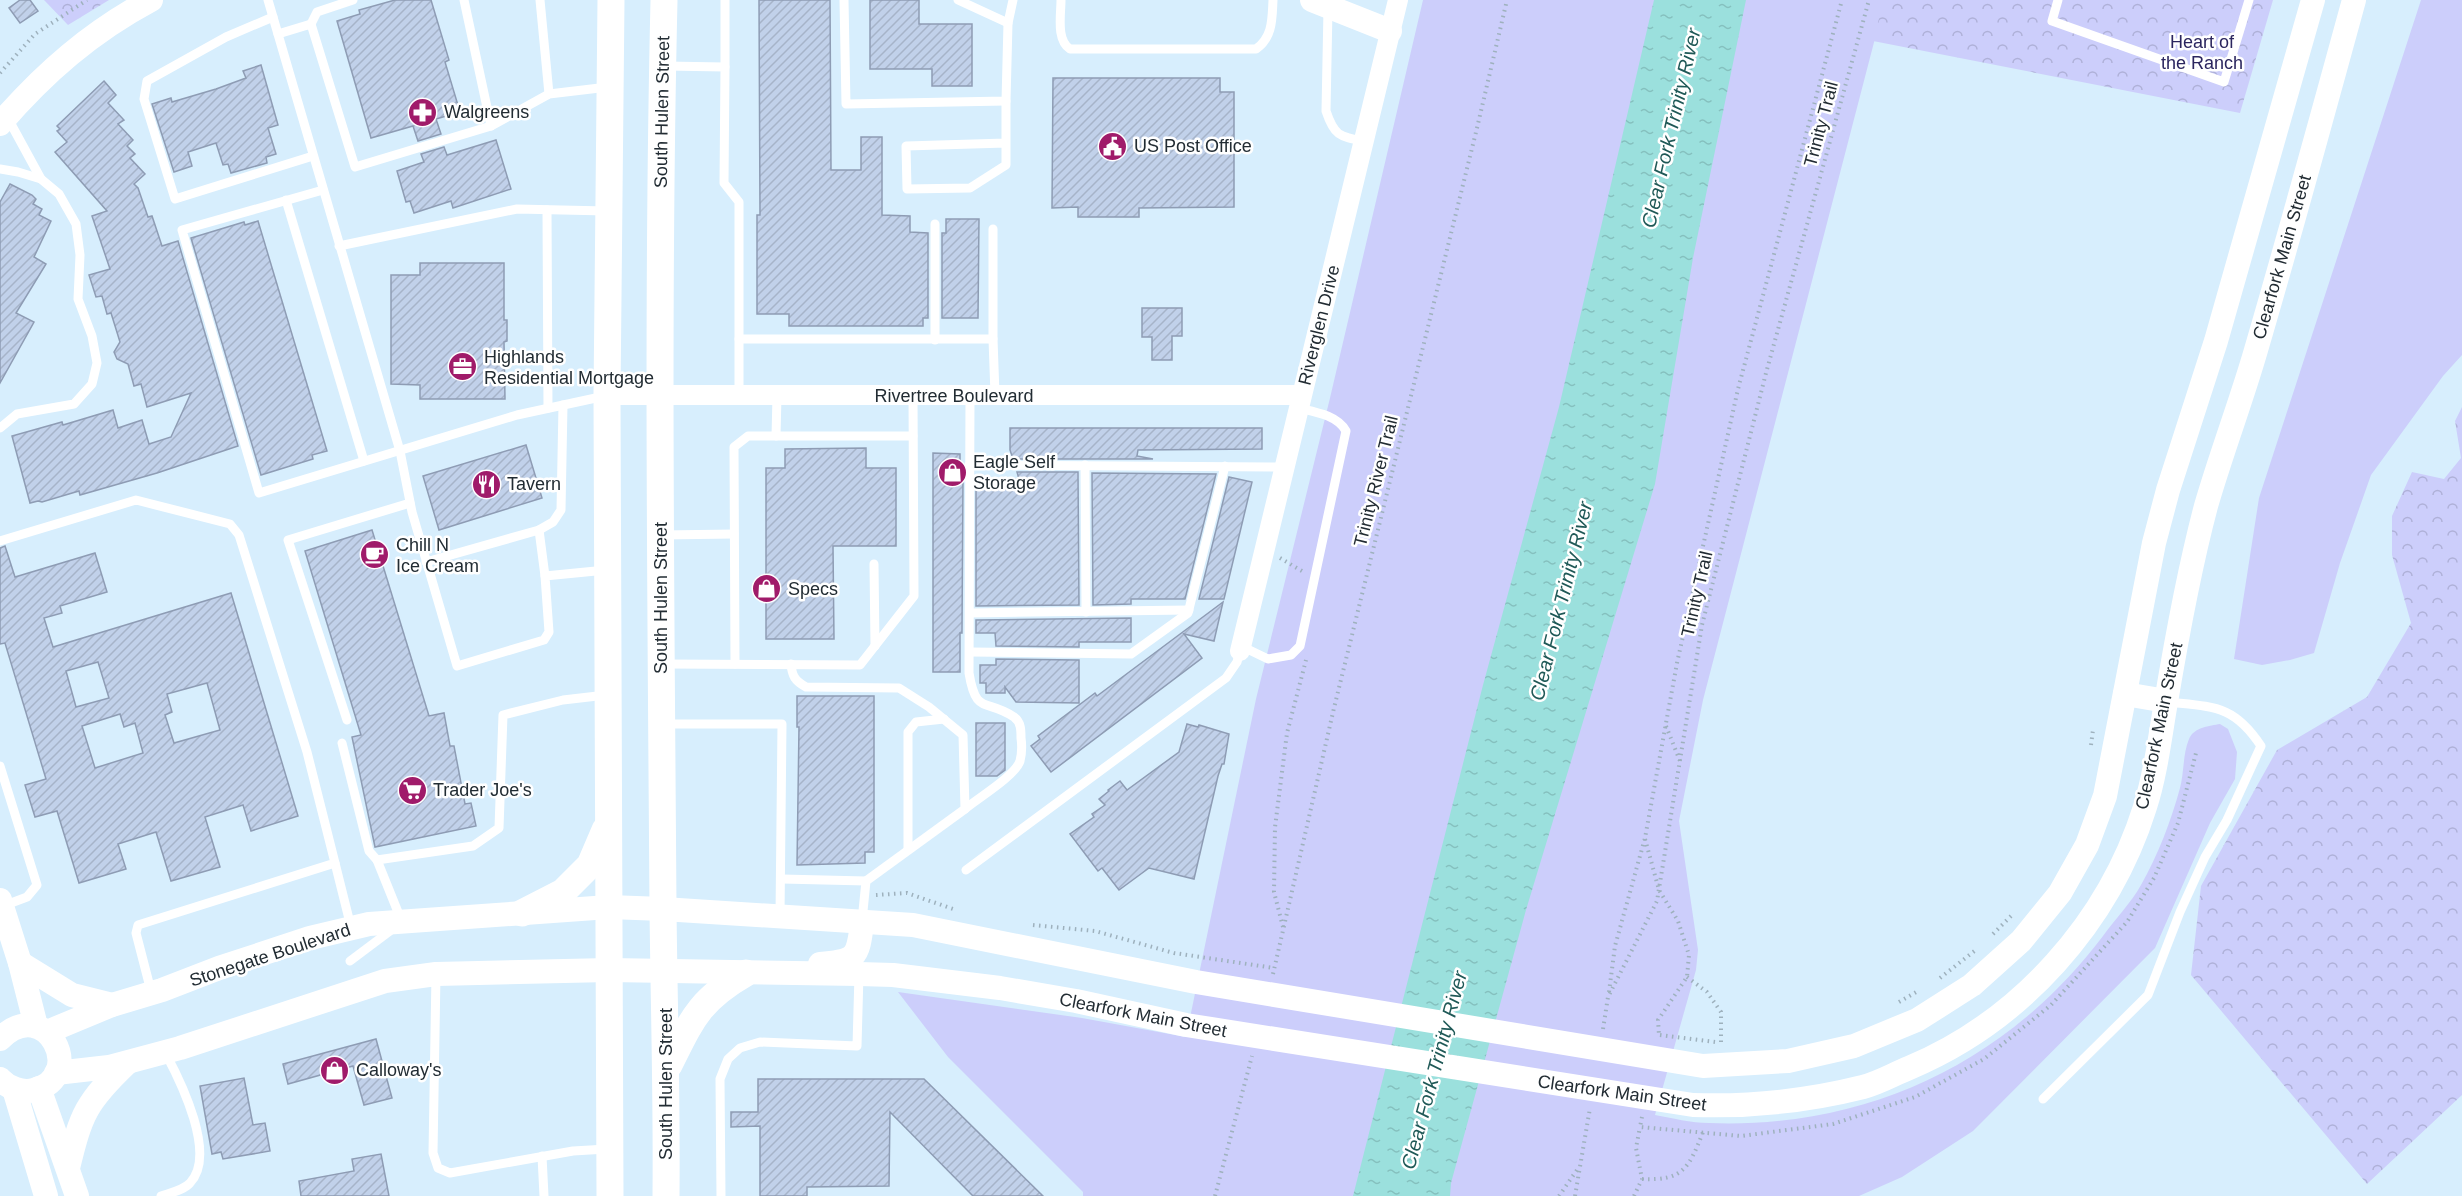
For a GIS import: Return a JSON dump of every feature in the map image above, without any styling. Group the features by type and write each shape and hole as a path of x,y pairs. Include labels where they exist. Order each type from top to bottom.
{"main road":[{"path":"610,1196 607,395 611,0"},
{"name":"South Hulen Street","path":"664,0 659,394 663,909 667,1069 666,1196"},
{"path":"522,913 563,892 590,866 609,821"},
{"path":"667,1069 694,1015 720,988 746,974"},
{"path":"610,1149 620,1196"}],"street":[{"path":"4,119 26,94 83,42 151,0"},
{"name":"Riverglen Drive","path":"1240,648 1398,0"},
{"path":"609,907 914,925 1196,982 1703,1066 1788,1061 1854,1046 1917,1020 1972,985 2027,933 2060,892 2087,845 2105,796 2154,543 2168,490 2216,341 2313,0"},
{"name":"Clearfork Main Street","path":"609,970 893,975 1000,988 1076,1001 1186,1025 1694,1105 1726,1106 1794,1101 1866,1086 1936,1056 1997,1018 2051,969 2094,916 2114,882 2145,807 2194,553 2207,502 2256,352 2354,0"},
{"path":"1320,3 1390,30"},
{"name":"Rivertree Boulevard","path":"607,395 913,395 1300,402"},
{"path":"2125,694 2166,701"},
{"path":"1,903 42,1029 55,1041 59,1051 60,1062 48,1081 68,1168 77,1196"},
{"name":"Stonegate Boulevard","path":"0,1038 11,1029 23,1025 42,1029 310,938 369,924 609,907"},
{"path":"774,974 803,965 841,962 851,957 859,949 862,923"},
{"path":"20,963 72,995 112,1005"},
{"path":"4,1083 31,1091 48,1081 109,1068 165,1052 385,981 436,974 609,970"},
{"path":"68,1168 84,1112 102,1088 128,1062"},
{"path":"4,1083 46,1196"}],"lane":[{"path":"268,0 400,450 410,503 457,666 544,640 549,632 539,530"},
{"path":"278,34 310,24 317,12 353,0"},
{"path":"464,0 490,126"},
{"path":"540,0 549,94"},
{"path":"725,0 724,183 739,202 739,395"},
{"path":"844,0 846,104 1006,101"},
{"path":"958,0 1008,23"},
{"path":"1006,143 906,146 907,189 970,188 1006,165 1008,23 1012,0"},
{"path":"1061,0 1061,35 1065,46 1070,49 1256,49 1266,41 1271,23 1273,0"},
{"path":"2058,0 2052,21 2224,82 2249,0"},
{"path":"1320,3 1326,111 1331,127 1342,138 1364,141"},
{"path":"273,17 226,37 147,81 144,99 175,199 313,156"},
{"path":"310,24 355,166 490,126 549,94 610,87"},
{"path":"662,66 725,67"},
{"path":"0,428 17,414 74,404 92,384 98,363 92,336 78,299 80,255 76,224 59,194 41,179 11,124 4,119"},
{"path":"0,169 41,179"},
{"path":"323,190 182,230 259,494 517,415 607,395"},
{"path":"286,200 364,462"},
{"path":"339,246 517,209 609,211"},
{"path":"548,210 548,408"},
{"path":"935,224 935,340"},
{"path":"993,230 995,396"},
{"path":"739,339 993,339"},
{"path":"661,664 860,665 914,596 913,395"},
{"path":"776,436 777,396"},
{"path":"782,879 866,881 1012,772 1020,762 1022,747 1020,726 1016,718 986,706 976,699 969,673 970,396"},
{"path":"966,870 1226,678 1237,662 1240,648 1268,659 1291,655 1300,646 1304,636 1311,586 1346,431 1337,421 1300,402"},
{"path":"426,562 539,530 553,522 561,510 563,405"},
{"path":"735,664 734,447 748,436 913,436"},
{"path":"969,465 1284,467"},
{"path":"1085,465 1086,612"},
{"path":"970,652 1131,654 1188,613 1225,466"},
{"path":"0,541 136,500 230,524 236,528 307,752 352,928"},
{"path":"347,720 288,540 410,503"},
{"path":"660,535 734,534"},
{"path":"874,564 874,646"},
{"path":"545,576 608,570"},
{"path":"970,613 1189,610"},
{"path":"790,664 792,676 806,687 899,688 929,706 963,735 964,809"},
{"path":"378,860 473,846 499,828 503,715 563,700 608,695"},
{"path":"2043,1099 2148,995 2180,912 2205,857 2227,820 2261,746 2249,729 2232,714 2211,706 2166,701"},
{"path":"908,849 908,732 916,722 944,719"},
{"path":"662,724 782,724 780,917"},
{"path":"342,743 369,851 378,860 402,922 350,961"},
{"path":"0,766 37,885 27,897 1,903"},
{"path":"152,993 136,933 138,925 335,863"},
{"path":"862,923 866,881"},
{"path":"436,974 433,1154 438,1168 450,1173 573,1151 610,1149"},
{"path":"721,1196 720,1079 729,1059 740,1048 760,1042 857,1046 859,974"},
{"path":"161,1196 189,1185 200,1170 198,1137 182,1085 165,1052"},
{"path":"542,1156 544,1196"}],"path":[{"path":"0,73 35,34 87,0"},
{"name":"Trinity River Trail","path":"1030,925 1095,931 1174,953 1274,968 1337,696 1507,0"},
{"path":"1608,997 1615,946 1645,838 1677,663 1738,389 1842,0"},
{"name":"Trinity Trail","path":"1601,1040 1608,997 1657,901 1702,625 1737,485 1869,0"},
{"path":"1264,548 1304,572 1311,586"},
{"path":"1284,928 1274,892 1275,827 1287,733 1308,652"},
{"path":"1666,725 1680,761"},
{"path":"1645,838 1659,890 1678,921 1689,956 1687,977 1658,1020 1659,1035"},
{"path":"864,897 907,893 959,911"},
{"path":"1687,977 1707,992 1721,1012 1720,1043"},
{"path":"1215,1196 1254,1046"},
{"path":"1575,1196 1590,1106"},
{"path":"1634,1196 1642,1179 1636,1148 1640,1126"},
{"path":"1642,1179 1662,1180 1683,1172 1690,1163 1703,1132"},
{"path":"1559,1196 1581,1164"}],"green space":[{"path":"44,0 109,0 68,25"},
{"path":"1423,0 1885,0 1703,700 1679,821 1698,950 1696,970 1655,1115 1709,1123 1767,1122 1824,1114 1878,1100 1929,1079 1978,1053 2023,1020 2065,981 2137,892 2158,850 2172,813 2191,735 2203,728 2220,724 2228,729 2237,752 2235,779 2210,823 2155,948 1973,1131 1902,1177 1859,1196 1083,1196 1083,1192 948,1057 898,992 1082,1018 1186,1037 1256,699 1330,398"},
{"name":"Heart of the Ranch","path":"1884,0 2273,0 2240,113 1873,41"},
{"path":"2421,0 2462,0 2462,355 2443,376 2371,475 2340,563 2314,653 2262,665 2234,659 2259,498"},
{"path":"2462,407 2462,1095 2367,1184 2191,975 2201,886 2277,750 2367,697 2411,623 2392,555 2392,516 2412,472 2444,479 2461,458 2455,421"}],"water":[{"name":"Clear Fork Trinity River","path":"1654,0 1746,0 1693,258 1655,484 1526,910 1451,1183 1450,1196 1353,1196 1483,685 1559,407"}],"building":[{"path":"20,0 30,0 38,11 20,23 9,8"},
{"name":"Walgreens","path":"395,0 431,0 449,60 445,62 460,112 436,119 441,134 418,141 413,126 371,138 337,21 360,14 359,10"},
{"path":"759,0 830,0 831,170 861,170 861,137 882,137 882,215 910,216 910,232 928,233 928,318 923,318 923,326 789,326 789,314 757,314 757,215 760,215"},
{"path":"870,0 919,0 919,24 972,24 972,86 932,86 932,69 870,69"},
{"path":"261,65 278,125 268,128 276,154 266,157 267,163 231,173 228,164 223,165 216,143 188,152 192,166 174,172 152,104 171,98 172,102 216,89 246,78 243,71"},
{"path":"1053,78 1220,78 1220,92 1234,92 1234,207 1139,208 1139,217 1078,217 1078,207 1052,208"},
{"path":"104,81 116,95 108,103 124,120 118,124 133,140 127,146 135,154 130,158 145,174 134,184 138,188 148,217 152,216 162,246 178,241 238,446 80,495 79,491 42,502 30,503 12,436 62,422 63,425 113,410 118,428 142,420 149,444 171,437 191,393 147,407 141,384 134,386 128,364 117,359 114,352 120,342 111,313 107,314 102,296 96,297 89,275 110,269 92,216 107,211 55,152 67,142 57,131 60,129 57,126"},
{"path":"496,140 511,189 453,208 451,201 414,213 410,201 406,202 397,171 424,162 421,154 444,147 447,155"},
{"path":"10,184 32,195 36,199 33,204 42,209 39,215 51,221 34,257 46,264 16,313 34,322 0,383 0,202"},
{"path":"946,219 979,219 978,318 942,318 942,233 946,233"},
{"path":"258,221 327,451 312,455 313,459 261,475 191,238 244,222 245,225"},
{"path":"420,263 504,263 504,320 507,320 507,341 504,342 505,399 420,399 420,385 391,384 391,275 420,275"},
{"path":"1142,308 1182,308 1182,336 1172,336 1172,360 1152,360 1152,337 1142,337"},
{"path":"1010,428 1262,428 1262,449 1138,450 1137,456 1153,459 1013,459 1010,450"},
{"path":"526,445 542,498 439,530 423,476"},
{"path":"866,448 866,468 896,468 896,546 833,546 834,639 766,639 766,468 785,468 785,449"},
{"path":"933,453 960,454 960,479 963,479 960,672 933,672"},
{"path":"1017,472 1078,472 1079,605 976,606 976,479 1019,479"},
{"path":"1092,473 1216,474 1185,599 1131,599 1131,604 1093,605"},
{"path":"1229,477 1252,482 1224,599 1199,599"},
{"path":"372,530 429,716 444,713 450,746 454,746 465,804 471,803 476,826 375,847 352,737 361,735 305,551"},
{"path":"5,546 15,577 95,553 107,592 60,606 62,613 44,618 53,647 231,593 298,816 251,831 243,805 205,817 220,867 171,881 156,832 118,844 126,869 79,883 57,811 35,817 25,785 46,779 5,643 0,644 0,548","holes":["98,662 109,698 76,707 66,671","207,683 220,730 174,743 165,715 172,712 167,694","120,714 124,727 135,723 143,753 95,768 82,726"]},
{"path":"1223,602 1214,641 1184,634 1202,658 1051,772 1031,746 1040,739 1038,736 1095,693 1097,696"},
{"path":"1131,618 1131,642 1079,642 1079,647 996,646 995,633 976,633 976,620"},
{"path":"996,659 1079,660 1079,703 1016,702 1005,687 1005,693 986,693 986,683 980,683 980,665 996,665"},
{"path":"797,696 874,696 874,852 865,852 865,863 797,865 799,727 797,727"},
{"path":"976,723 1005,723 1005,770 997,776 976,776"},
{"path":"1187,724 1198,727 1199,725 1229,734 1224,764 1218,776 1194,879 1149,868 1119,890 1102,868 1098,871 1070,834 1094,817 1092,814 1105,805 1099,799 1108,790 1120,781 1127,790 1179,752"},
{"path":"376,1039 392,1098 364,1105 353,1066 288,1084 283,1064"},
{"path":"244,1078 253,1125 265,1123 270,1151 223,1159 221,1152 212,1154 200,1086"},
{"path":"758,1079 924,1079 1043,1196 973,1196 890,1112 889,1186 807,1187 807,1196 760,1196 760,1126 731,1127 731,1112 758,1112"},
{"path":"381,1154 389,1196 301,1196 299,1181 354,1171 352,1159"}],"place":[{"name":"Walgreens","path":"423,112"},
{"name":"US Post Office","path":"1113,146"},
{"name":"Highlands Residential Mortgage","path":"463,367"},
{"name":"Eagle Self Storage","path":"952,472"},
{"name":"Tavern","path":"486,484"},
{"name":"Chill N Ice Cream","path":"375,555"},
{"name":"Specs","path":"767,589"},
{"name":"Trader Joe's","path":"412,790"},
{"name":"Calloway's","path":"335,1070"}]}
